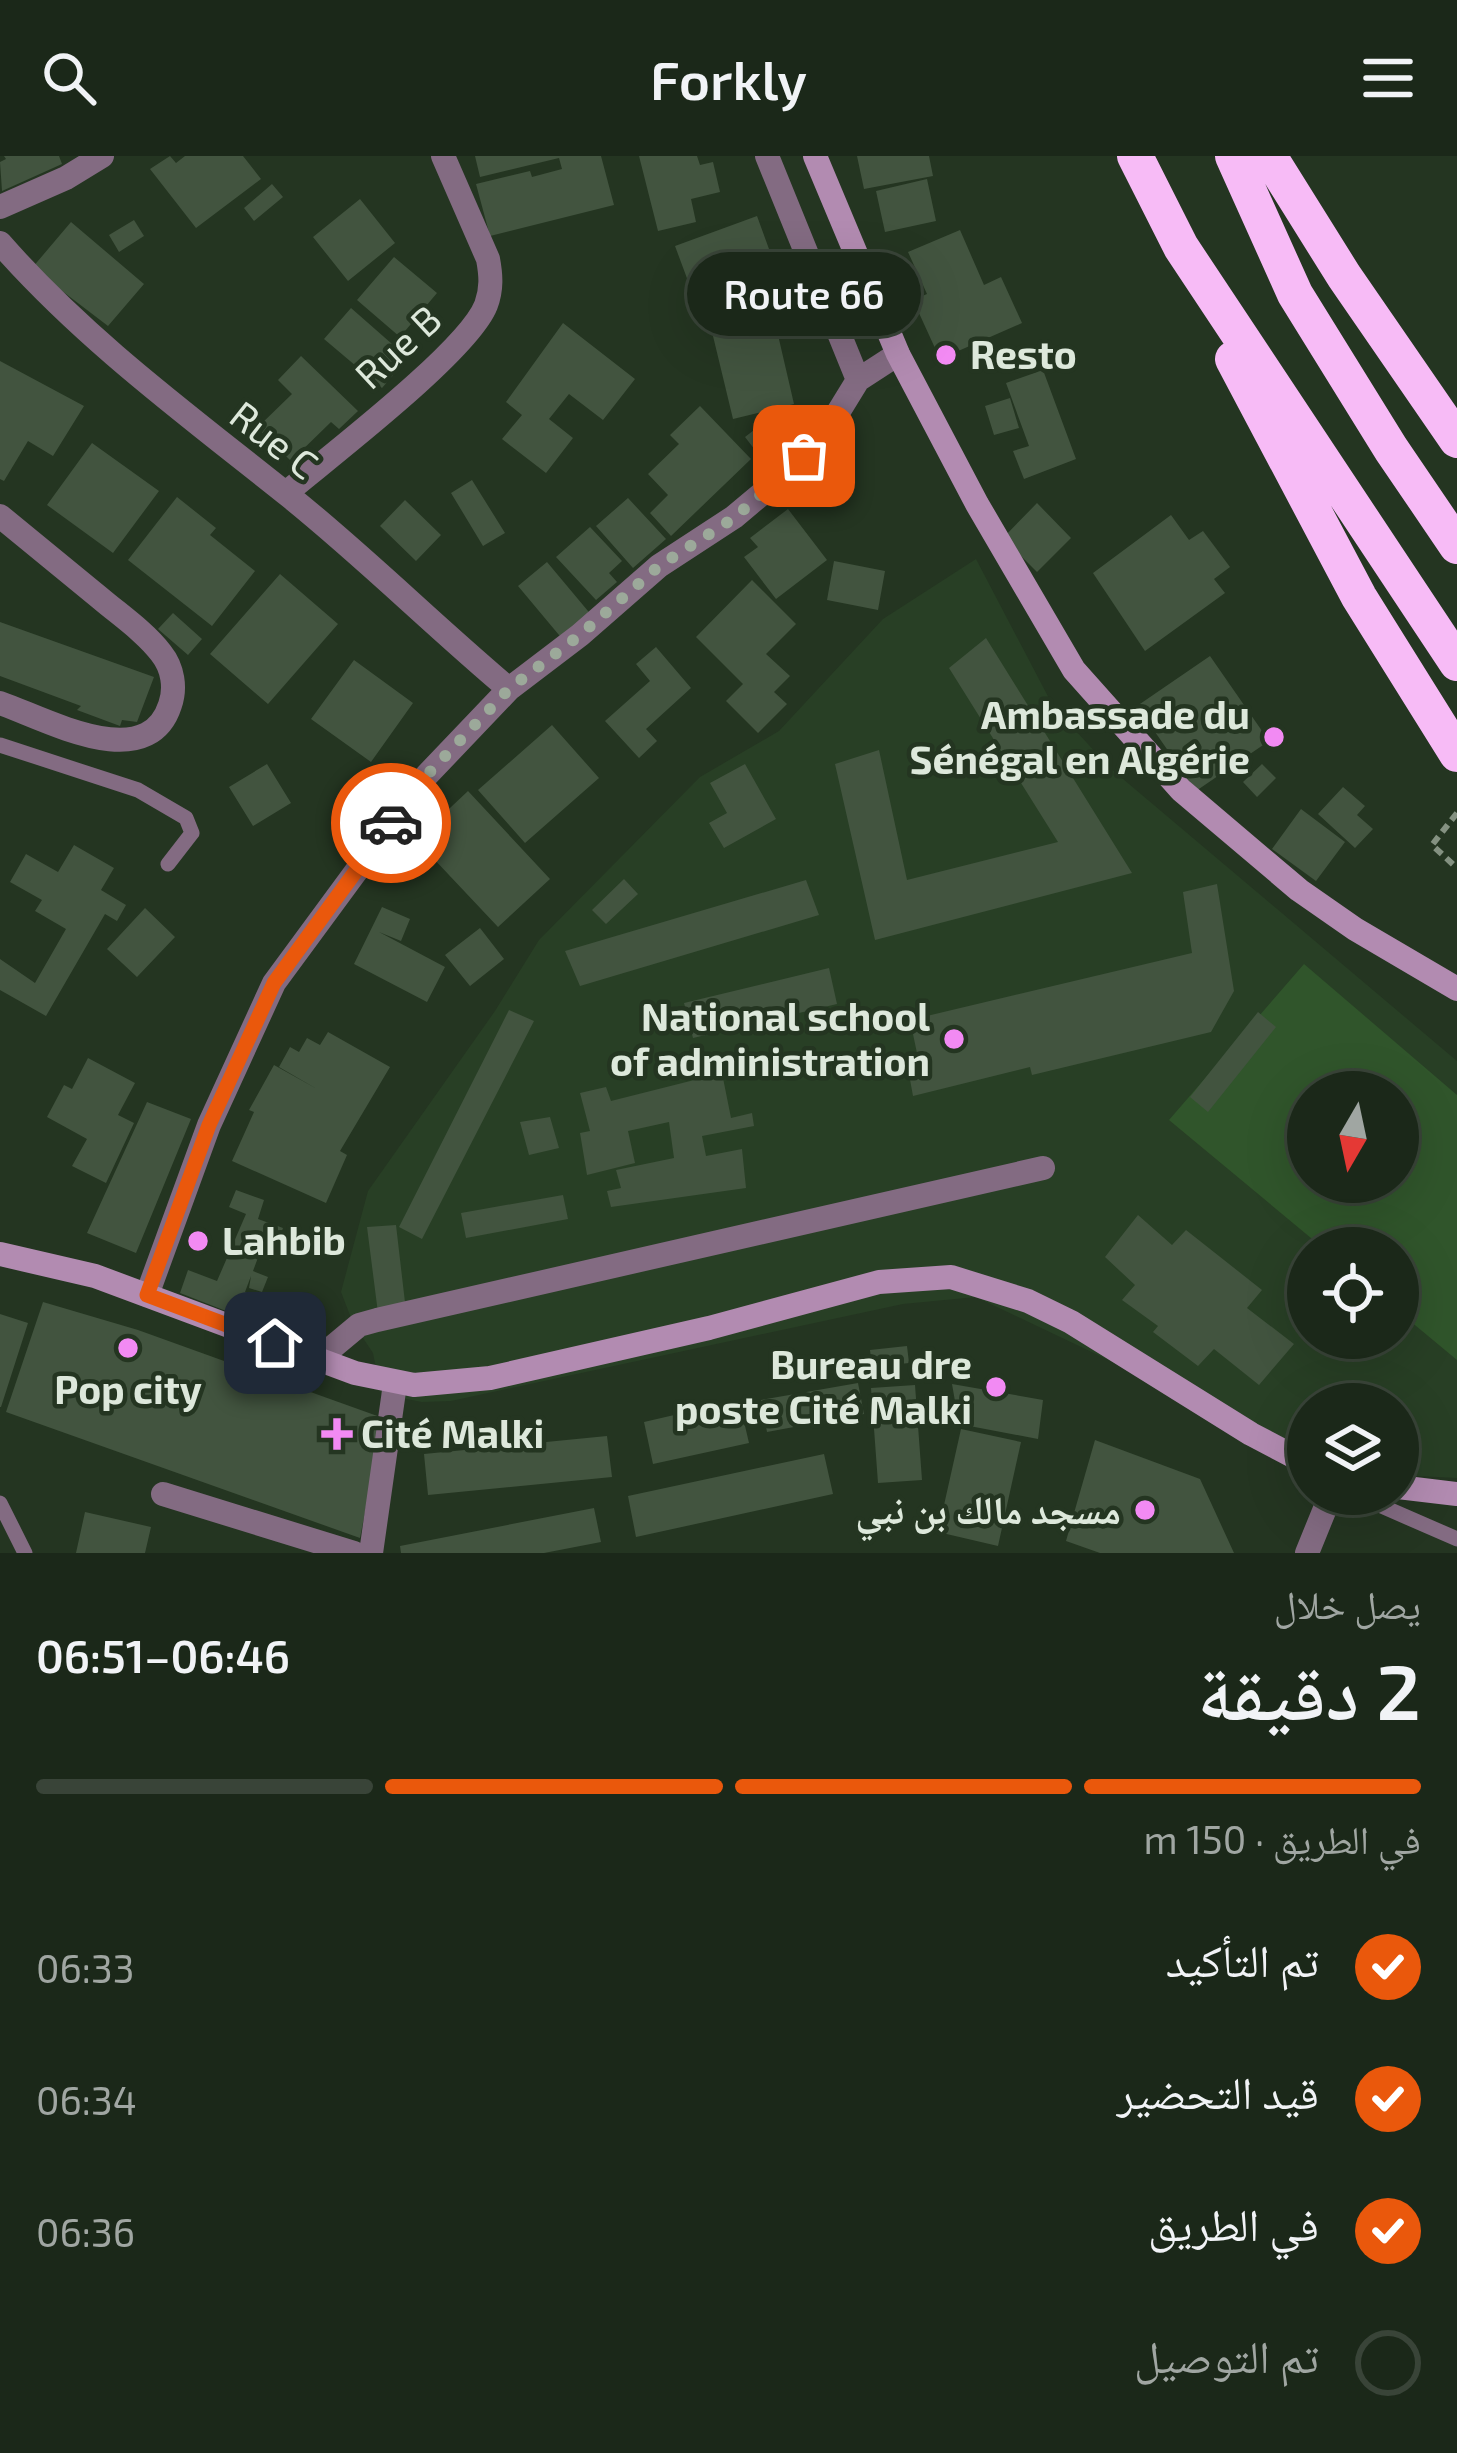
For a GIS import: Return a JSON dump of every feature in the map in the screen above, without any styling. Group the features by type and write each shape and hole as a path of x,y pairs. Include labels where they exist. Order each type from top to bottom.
{"highway":[{"path":"1135,156 1253,401 1359,597 1457,754"},
{"path":"1233,156 1295,294 1457,546"},
{"path":"1268,156 1457,440"},
{"path":"1181,247 1457,664"}],"street":[{"path":"0,207 102,156"},
{"name":"Rue B","path":"286,493 431,369 485,307 491,277 488,259 443,156"},
{"path":"767,156 858,380"},
{"path":"815,156 898,354 1074,670 1181,790 1299,890 1457,989"},
{"name":"Rue C","path":"0,243 167,403 286,493 509,689"},
{"path":"147,1295 209,1125 274,983 427,775 509,689 659,566 734,518 784,475 823,436 858,380 898,354"},
{"path":"0,516 162,654 174,692 160,724 129,742 109,742 0,703"},
{"path":"317,1360 359,1325 376,1320 1043,1168"},
{"path":"0,1254 95,1276 317,1360 395,1384 490,1378 709,1328 879,1282 951,1277 1028,1301 1071,1322 1287,1453"},
{"path":"371,1553 395,1384"},
{"path":"1419,1489 1457,1494"},
{"path":"163,1494 354,1553"},
{"path":"1307,1553 1322,1515"}],"lane":[{"path":"0,745 138,790 186,818 192,833 168,865"},
{"path":"0,1503 25,1553"},
{"path":"1402,1515 1457,1539"}],"path":[{"path":"1457,813 1432,845 1457,868"}],"shaded area":[{"name":"National school of administration","path":"976,559 1053,706 1110,768 1457,1061 1457,1478 1419,1476 1419,1383 1287,1383 1287,1445 976,1297 903,1304 451,1401 422,1402 381,1394 373,1353 353,1323 341,1292 368,1191 495,1011 539,940 700,777 779,731 883,619"},
{"path":"1304,964 1457,1095 1457,1360 1419,1328 1419,1227 1298,1227 1169,1120"}],"building":[{"path":"4,156 59,156 62,164 2,191 0,162"},
{"path":"170,156 176,163 185,156 243,156 261,179 196,228 150,169"},
{"path":"475,156 601,156 614,205 490,236 476,184 562,169 559,158 480,177"},
{"path":"639,156 697,156 700,165 713,162 720,192 691,199 696,222 658,231"},
{"path":"857,156 929,156 933,176 864,189"},
{"path":"927,179 936,221 885,232 876,191"},
{"path":"272,184 283,197 254,221 244,208"},
{"path":"360,199 395,243 348,281 313,237"},
{"path":"757,216 769,249 744,259 760,303 704,324 675,246"},
{"path":"134,220 144,236 119,252 109,235"},
{"path":"71,222 144,284 108,326 32,268"},
{"path":"960,230 984,285 1001,277 1022,323 940,359 913,300 927,294 908,252"},
{"path":"394,257 437,293 400,337 357,300"},
{"path":"351,308 408,358 382,388 324,339"},
{"path":"775,322 794,404 733,419 713,336"},
{"path":"563,323 635,379 603,420 569,394 549,419 573,438 546,473 502,439 522,415 506,402"},
{"path":"301,356 358,411 339,429 331,422 291,461 257,428 292,394 278,380"},
{"path":"0,361 84,406 53,456 28,441 4,481 0,479"},
{"path":"1043,370 1076,459 1024,479 1013,451 1029,446 1006,383"},
{"path":"1010,398 1019,428 994,435 985,406"},
{"path":"700,406 751,459 671,536 650,513 668,495 648,474 679,444 670,435"},
{"path":"777,412 804,447 772,472 745,437"},
{"path":"92,443 159,491 113,553 47,505"},
{"path":"472,480 505,533 483,546 451,493"},
{"path":"177,497 216,528 210,535 255,571 212,626 128,560"},
{"path":"628,498 666,539 633,568 596,526"},
{"path":"405,500 441,535 416,561 380,526"},
{"path":"1037,503 1071,538 1037,572 1003,538"},
{"path":"788,509 827,560 776,599 744,557 758,547 750,538"},
{"path":"1171,515 1189,540 1203,531 1230,567 1214,579 1225,593 1145,651 1093,573"},
{"path":"590,527 622,561 609,573 617,582 596,600 556,557"},
{"path":"834,561 885,571 878,610 827,600"},
{"path":"547,562 593,617 564,641 518,586"},
{"path":"280,574 338,624 268,704 210,654"},
{"path":"752,580 796,624 766,654 790,676 774,692 787,704 758,733 726,701 743,684 696,637"},
{"path":"173,613 202,639 188,655 158,629"},
{"path":"0,622 154,677 137,722 122,720 120,726 0,676"},
{"path":"986,638 1132,873 875,940 835,764 879,750 907,880 1058,842 949,668"},
{"path":"656,647 691,688 646,729 657,741 639,758 605,721 650,681 636,664"},
{"path":"1210,656 1269,741 1196,791 1137,706"},
{"path":"354,660 413,703 371,762 311,719"},
{"path":"552,725 599,778 525,843 478,790"},
{"path":"267,764 291,803 253,826 229,787"},
{"path":"745,764 776,819 724,848 709,823 727,813 710,783"},
{"path":"1262,764 1276,778 1257,797 1243,782"},
{"path":"369,786 387,799 369,823 351,810"},
{"path":"1343,787 1365,806 1357,815 1373,829 1355,848 1318,814"},
{"path":"468,791 550,879 498,927 416,840"},
{"path":"1301,809 1345,842 1316,881 1272,849"},
{"path":"74,845 114,868 101,890 126,905 117,921 105,914 46,1016 0,990 0,959 35,983 66,929 35,911 42,900 10,882 26,854 58,872"},
{"path":"624,879 638,894 606,924 592,910"},
{"path":"806,880 819,915 580,986 565,951"},
{"path":"1217,884 1234,991 1211,1032 1032,1075 1030,1067 913,1096 909,1074 921,1072 910,1020 1192,953 1183,892"},
{"path":"382,907 410,919 401,941 379,932 445,967 427,1002 354,964"},
{"path":"145,908 175,937 137,977 107,949"},
{"path":"480,928 504,959 470,986 445,955"},
{"path":"829,968 837,1004 693,1038 684,1003"},
{"path":"509,1010 534,1021 422,1239 399,1227"},
{"path":"1258,1012 1276,1027 1208,1112 1190,1097"},
{"path":"328,1032 390,1067 340,1151 347,1155 326,1203 232,1161 254,1112 249,1110 274,1065 317,1089 279,1067 290,1047 299,1052 307,1038 320,1045"},
{"path":"88,1058 135,1083 118,1115 134,1123 106,1183 72,1166 87,1139 47,1117 64,1085 72,1089"},
{"path":"722,1073 731,1118 752,1113 754,1126 702,1136 706,1156 742,1149 746,1188 611,1207 607,1191 621,1188 616,1170 674,1158 669,1122 628,1131 635,1163 587,1175 580,1133 590,1131 580,1093 606,1087 611,1101"},
{"path":"147,1102 191,1119 136,1253 87,1233"},
{"path":"550,1117 559,1148 529,1155 520,1122"},
{"path":"236,1190 264,1200 258,1219 283,1228 271,1260 259,1255 253,1271 268,1277 262,1292 249,1288 251,1276 245,1292 272,1302 264,1326 180,1293 188,1270 217,1281 246,1214 229,1207"},
{"path":"563,1195 568,1219 466,1238 461,1213"},
{"path":"1138,1215 1172,1245 1186,1230 1262,1290 1247,1308 1287,1339 1287,1352 1259,1385 1214,1349 1198,1366 1153,1332 1158,1326 1122,1300 1135,1285 1105,1257"},
{"path":"396,1225 406,1311 378,1313 367,1227"},
{"path":"43,1302 138,1330 383,1418 360,1538 6,1412"},
{"path":"0,1314 28,1323 1,1407 0,1407"},
{"path":"907,1346 909,1363 872,1367 870,1350"},
{"path":"858,1383 864,1414 767,1432 761,1400"},
{"path":"952,1384 1043,1400 1038,1439 959,1424"},
{"path":"915,1385 922,1480 878,1483 871,1388"},
{"path":"739,1400 749,1443 653,1464 644,1422"},
{"path":"961,1429 1021,1442 998,1546 938,1532"},
{"path":"607,1436 612,1477 428,1495 424,1454"},
{"name":"مسجد مالك بن نبي","path":"1095,1440 1200,1479 1234,1553 1100,1553 1066,1541"},
{"path":"824,1454 833,1494 636,1537 628,1496"},
{"path":"594,1508 601,1542 544,1553 401,1553 400,1546"},
{"path":"85,1512 151,1527 145,1553 76,1553"}],"way so far":[{"path":"391,823 427,775 509,689 659,566 734,518 804,456"}],"place":[{"name":"Resto","path":"946,355"},
{"name":"Route 66","path":"804,456"},
{"name":"Ambassade du Sénégal en Algérie","path":"1274,737"},
{"name":"National school of administration","path":"954,1039"},
{"name":"Lahbib","path":"198,1241"},
{"name":"Pop city","path":"128,1348"},
{"name":"Bureau dre poste Cité Malki","path":"996,1387"},
{"name":"Cité Malki","path":"337,1434"},
{"name":"مسجد مالك بن نبي","path":"1145,1510"}],"route":[{"path":"275,1343 147,1295 209,1125 274,983 391,823"}]}
